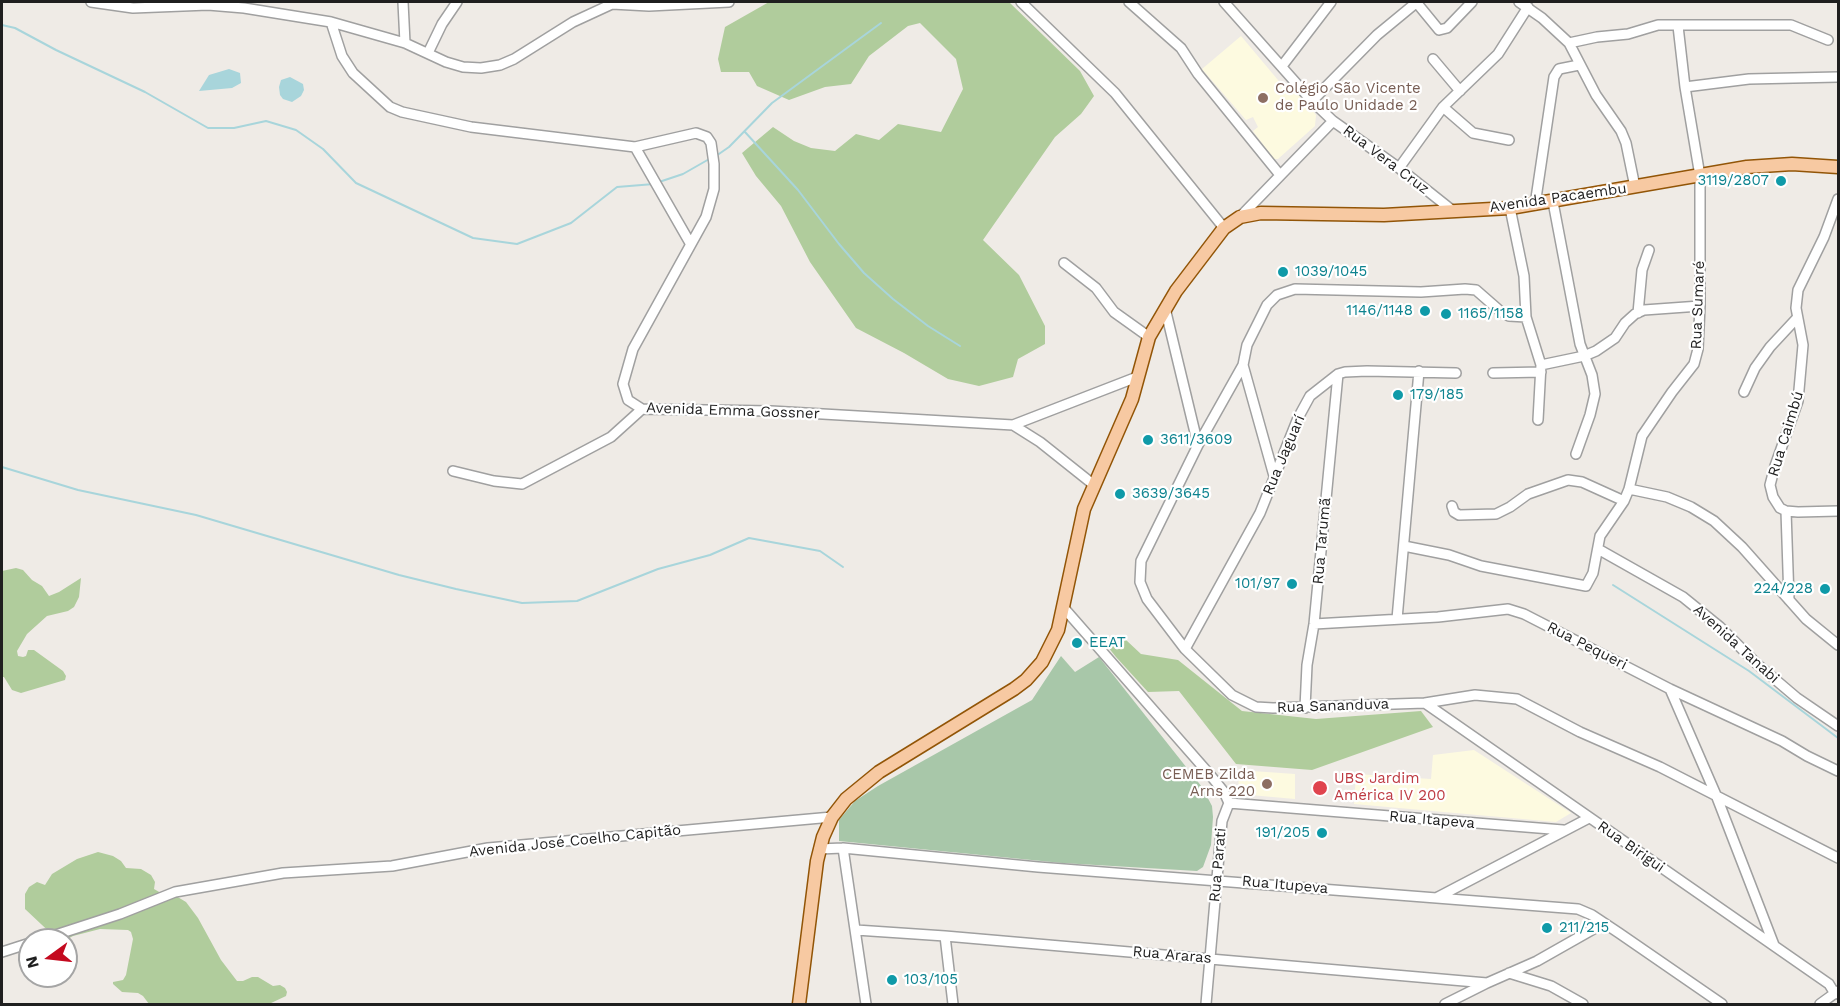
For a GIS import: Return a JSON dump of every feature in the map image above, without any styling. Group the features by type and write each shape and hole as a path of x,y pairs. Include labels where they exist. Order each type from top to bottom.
{"main road":[{"name":"Avenida Pacaembu","path":"1240,217 1261,213 1384,215 1510,208 1747,167 1775,165 1839,167"},
{"path":"799,1005 819,849 832,817 846,799 879,772 1026,680 1042,662 1058,630 1084,509 1132,399 1149,337 1188,274 1224,228 1240,217"}],"street":[{"path":"91,2 133,8 208,3 331,22 405,43 446,62 463,67 481,68 500,65 573,22 613,3 648,6 729,2"},
{"path":"403,2 405,43"},
{"path":"428,53 442,24 457,2"},
{"path":"1021,2 1115,93 1224,228"},
{"path":"1129,2 1181,48 1198,74 1280,174"},
{"name":"Rua Vera Cruz","path":"1224,2 1312,101 1333,121 1453,211"},
{"path":"1282,66 1331,2"},
{"path":"1312,101 1377,35 1416,2 1439,30 1447,28 1472,2"},
{"path":"1398,168 1443,106 1498,54 1523,4 1542,18 1569,44 1596,95 1621,131 1626,143 1635,187"},
{"name":"Avenida Emma Gossner","path":"331,22 342,56 353,73 390,107 402,112 471,127 635,147 696,133 707,137 711,143 714,164 714,189 706,217 633,349 623,384 628,400 642,409 771,411 1013,425 1137,377"},
{"path":"1569,44 1597,37 1628,34 1658,25 1791,25 1828,40"},
{"name":"Rua Sumaré","path":"1404,546 1449,555 1481,566 1586,586 1593,573 1600,536 1624,501 1642,436 1694,364 1698,349 1700,176 1685,87 1678,26"},
{"path":"1433,59 1460,91"},
{"path":"1535,205 1554,77 1559,69 1579,65"},
{"path":"1685,87 1749,79 1839,77"},
{"path":"1443,106 1473,133 1509,140"},
{"path":"1240,217 1333,121"},
{"path":"635,147 690,243"},
{"name":"Rua Caimbú","path":"1786,511 1773,497 1770,485 1798,401 1803,345 1797,318 1796,299 1839,200"},
{"path":"1553,202 1584,356 1592,375 1595,394 1576,454"},
{"path":"1510,208 1524,276 1526,317 1541,369 1538,420"},
{"path":"1638,313 1642,270 1648,250"},
{"path":"1064,262 1096,288 1114,312 1149,337"},
{"name":"Rua Sananduva","path":"1526,317 1509,316 1476,290 1465,289 1295,290 1277,295 1267,306 1248,345 1244,365 1198,445 1141,561 1140,582 1147,598 1185,649 1232,694 1256,707 1305,708 1425,703 1475,695 1517,699 1580,732 1660,766 1839,858"},
{"path":"1493,373 1541,369 1584,356 1608,344 1625,323 1638,313 1652,308 1700,306"},
{"path":"1165,308 1198,445"},
{"path":"1744,392 1755,368 1770,347 1797,318"},
{"path":"1244,365 1274,476"},
{"path":"1338,374 1367,370 1456,373"},
{"path":"1396,620 1419,371"},
{"name":"Rua Jaguarí","path":"1185,649 1260,513 1298,418 1310,396 1338,374"},
{"name":"Rua Tarumã","path":"1305,708 1307,665 1314,624 1338,374"},
{"path":"453,471 494,481 522,484 611,437 642,409"},
{"name":"Avenida Emma Gossner","path":"1013,425 1041,442 1094,485"},
{"path":"1452,506 1454,512 1459,515 1497,514 1528,495 1568,480 1582,483 1624,501"},
{"path":"1629,489 1668,498 1691,507 1714,521 1742,548 1806,619 1839,645"},
{"path":"1789,600 1786,511 1839,511"},
{"name":"Avenida Tanabi","path":"1598,549 1683,597 1720,627 1757,664 1797,698 1839,726"},
{"path":"1063,607 1211,776 1224,792 1229,803"},
{"name":"Rua Pequeri","path":"1314,624 1438,617 1508,609 1524,614 1670,689 1782,741 1839,771"},
{"path":"1670,689 1716,795 1775,947"},
{"name":"Rua Birigui","path":"1425,703 1829,984 1837,993"},
{"name":"Rua Itapeva","path":"1229,803 1563,830"},
{"name":"Rua Parati","path":"1206,1005 1222,821 1229,803"},
{"name":"Avenida José Coelho Capitão","path":"77,928 175,892 283,873 392,866 488,848 832,817"},
{"path":"1438,897 1589,818"},
{"path":"843,848 866,1005"},
{"name":"Rua Itupeva","path":"819,849 843,848 1038,867 1578,909 1604,923 1722,1005"},
{"path":"1445,1005 1487,982 1537,961 1604,923"},
{"name":"Rua Araras","path":"856,930 1487,982"},
{"path":"945,936 953,1005"},
{"path":"2,952 18,947"},
{"path":"1509,973 1551,986 1583,1005"},
{"path":"1820,1005 1837,993"}],"shaded area":[{"path":"1241,36 1283,86 1291,84 1316,115 1315,126 1278,159 1274,159 1253,131 1258,127 1253,117 1246,120 1202,69"},
{"path":"1474,750 1571,813 1556,822 1354,804 1356,774 1431,779 1433,755"},
{"name":"CEMEB Zilda Arns 220","path":"1238,770 1295,774 1295,799 1239,794"}],"green space":[{"path":"769,2 1009,2 1080,71 1094,96 1081,114 1055,137 983,240 1019,275 1045,326 1045,344 1018,359 1013,377 979,386 948,379 856,328 810,262 781,206 756,176 742,153 773,127 794,141 811,148 835,151 856,134 879,140 898,124 941,132 963,89 956,59 920,23 908,26 869,56 851,84 825,87 789,100 757,86 749,72 721,72 718,59 725,27"},
{"path":"16,568 23,570 32,580 42,586 49,596 81,578 79,597 74,607 68,611 47,616 27,634 17,651 18,656 23,657 26,656 28,650 34,650 63,671 66,676 65,680 21,693 12,690 2,677 2,571"},
{"path":"1126,640 1141,654 1178,660 1242,711 1316,719 1421,711 1433,727 1312,770 1236,764 1179,691 1148,692 1108,647"},
{"path":"1061,656 1075,672 1099,657 1202,787 1212,806 1213,817 1211,845 1203,867 1197,871 1062,863 839,841 839,820 855,801 1032,700"},
{"path":"98,852 113,856 126,868 141,869 151,875 155,882 154,889 161,893 159,901 176,896 186,902 198,918 221,960 237,981 258,977 273,986 280,985 285,988 286,996 269,1004 149,1004 138,993 122,992 113,982 123,980 126,975 133,939 131,932 100,929 78,935 78,928 45,928 25,909 25,894 29,887 37,882 45,885 52,874 77,859"}],"water":[{"path":"229,69 240,73 241,83 232,88 199,91 209,75"},
{"path":"290,77 303,84 304,90 301,96 292,102 283,99 279,87 281,80"}],"waterway":[{"path":"716,156 729,147 772,103 881,23"},
{"path":"2,25 15,28 145,92 208,128 234,128 266,121 296,130 323,149 356,183 473,238 517,244 571,223 617,187 654,184"},
{"path":"745,132 798,190 864,273 928,326 960,346"},
{"path":"659,182 683,174 711,158"},
{"path":"2,467 78,490 196,515 399,575 522,603 577,601 658,569 710,555 749,538 820,551 843,567"},
{"path":"1613,585 1749,671 1838,738"}],"place":[{"name":"Colégio São Vicente de Paulo Unidade 2","path":"1263,98"},
{"name":"3119/2807","path":"1781,181"},
{"name":"1039/1045","path":"1283,272"},
{"name":"1146/1148","path":"1425,311"},
{"name":"1165/1158","path":"1446,314"},
{"name":"179/185","path":"1398,395"},
{"name":"3611/3609","path":"1148,440"},
{"name":"3639/3645","path":"1120,494"},
{"name":"101/97","path":"1292,584"},
{"name":"224/228","path":"1825,589"},
{"name":"EEAT","path":"1077,643"},
{"name":"CEMEB Zilda Arns 220","path":"1267,784"},
{"name":"UBS Jardim América IV 200","path":"1320,788"},
{"name":"191/205","path":"1322,833"},
{"name":"211/215","path":"1547,928"},
{"name":"103/105","path":"892,980"}]}
